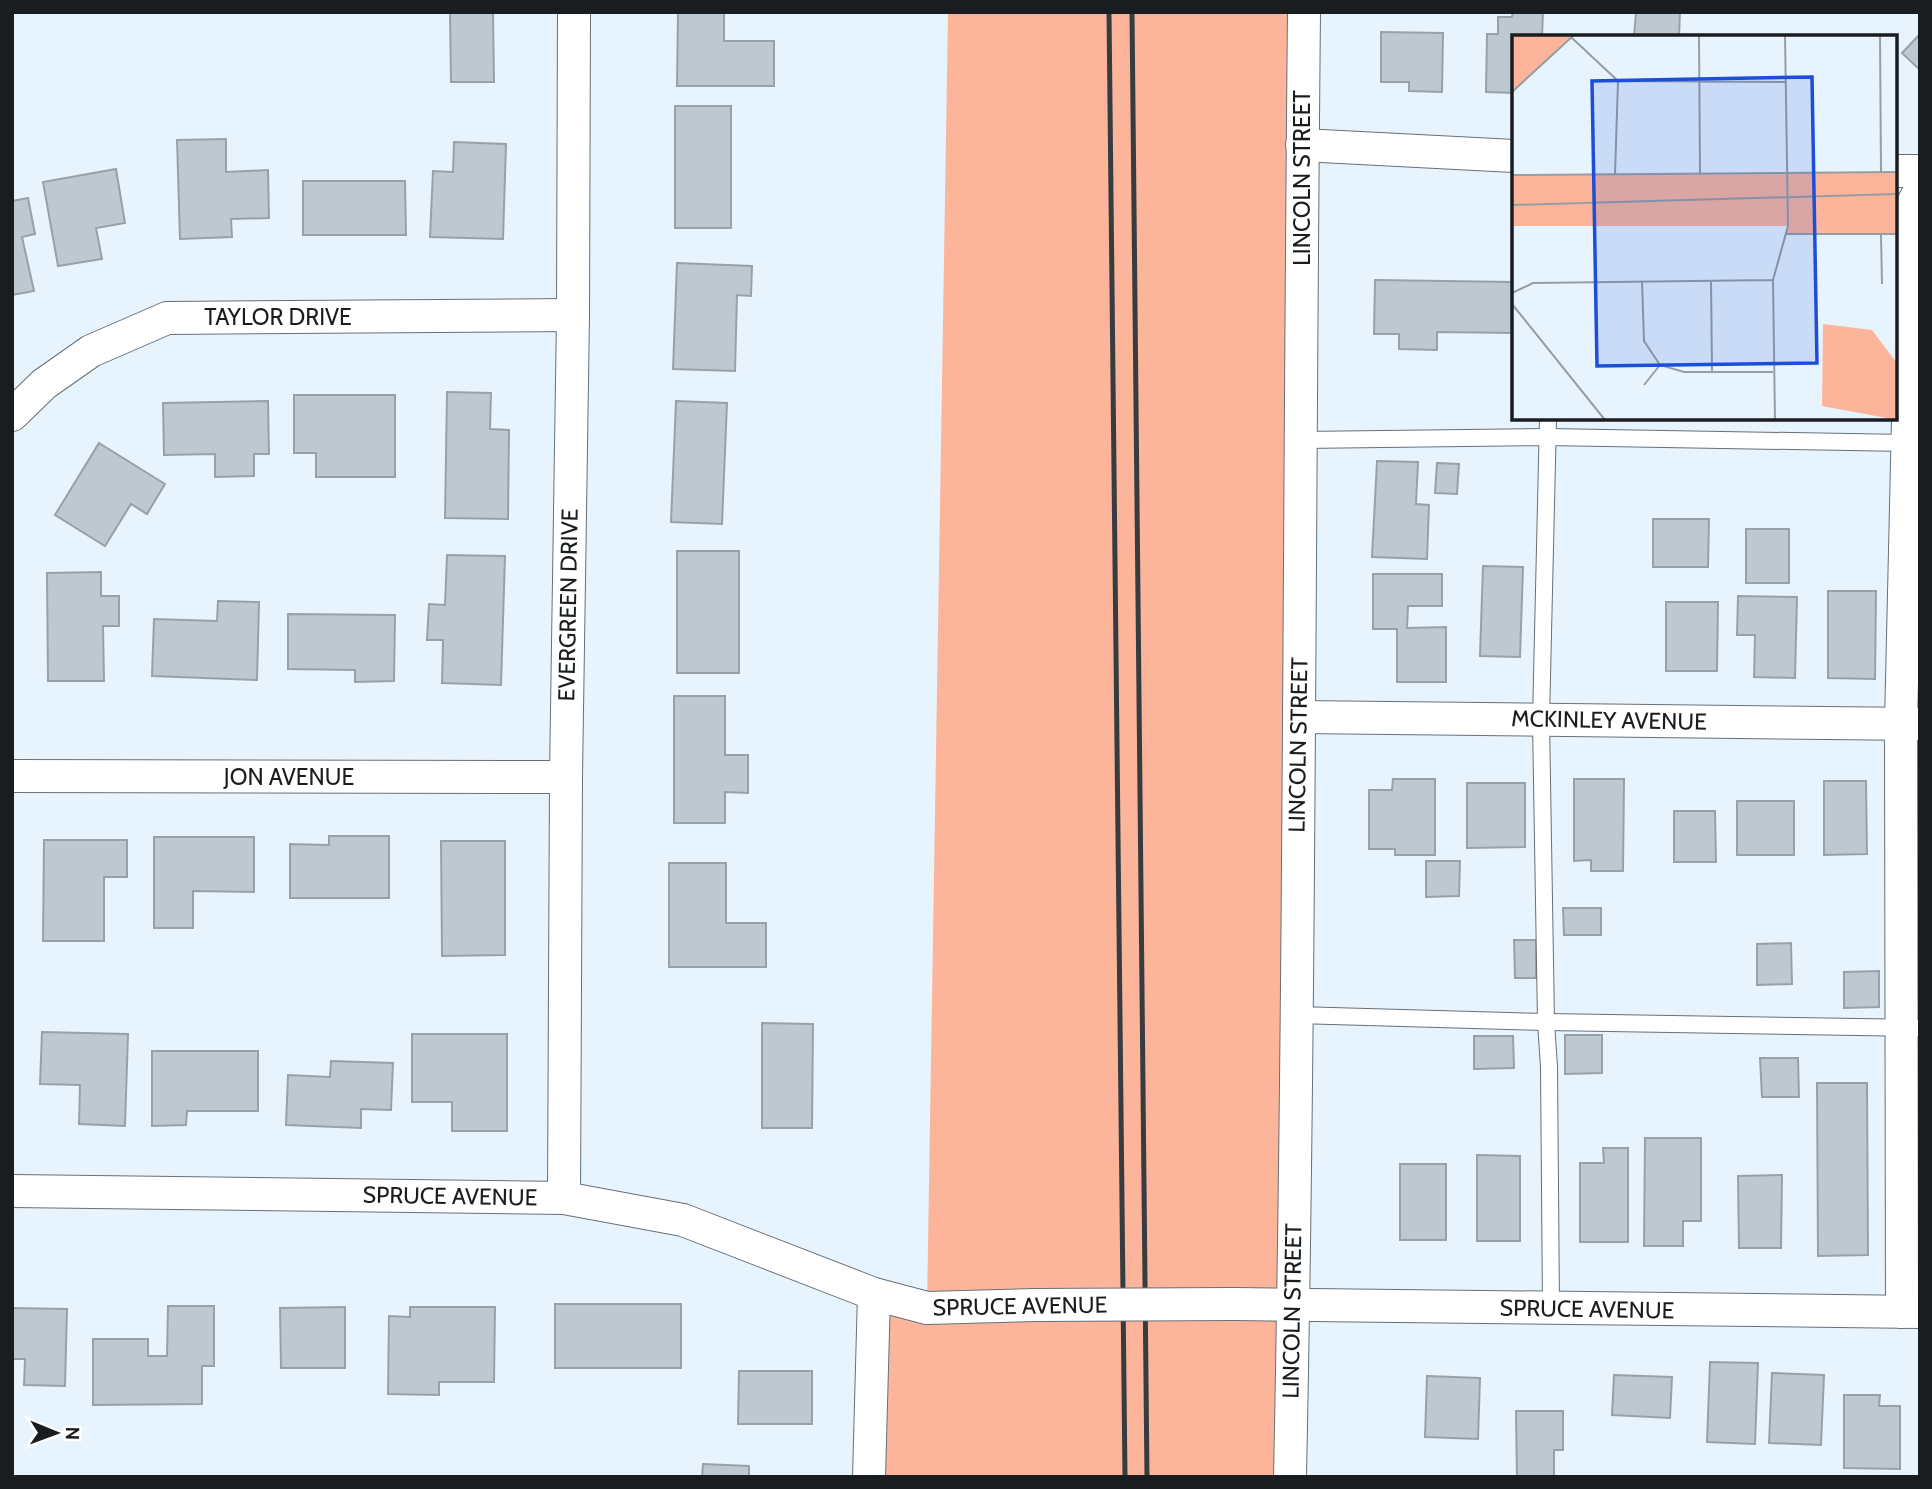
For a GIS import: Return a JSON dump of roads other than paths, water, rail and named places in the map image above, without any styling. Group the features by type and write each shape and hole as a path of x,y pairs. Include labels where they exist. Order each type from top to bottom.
{"street":[{"name":"EVERGREEN DRIVE","path":"564,1198 574,12"},
{"name":"LINCOLN STREET","path":"1290,1477 1304,12"},
{"path":"1303,145 1512,156"},
{"path":"1897,170 1920,171"},
{"path":"1911,1312 1907,443 1913,203 1920,190"},
{"name":"TAYLOR DRIVE","path":"12,415 44,384 91,351 167,318 573,315"},
{"name":"MCKINLEY AVENUE","path":"1299,717 1910,724"},
{"name":"JON AVENUE","path":"12,776 566,777"},
{"name":"SPRUCE AVENUE","path":"12,1191 564,1198 683,1220 874,1294 927,1308 1235,1304 1911,1312"},
{"path":"869,1477 874,1294"}],"lane":[{"path":"1548,420 1541,719 1551,1308"},
{"path":"1301,440 1547,437 1907,443"},
{"path":"1296,1015 1911,1028"}],"railway":[{"path":"1109,12 1125,1477"},
{"path":"1132,12 1147,1477"}]}
